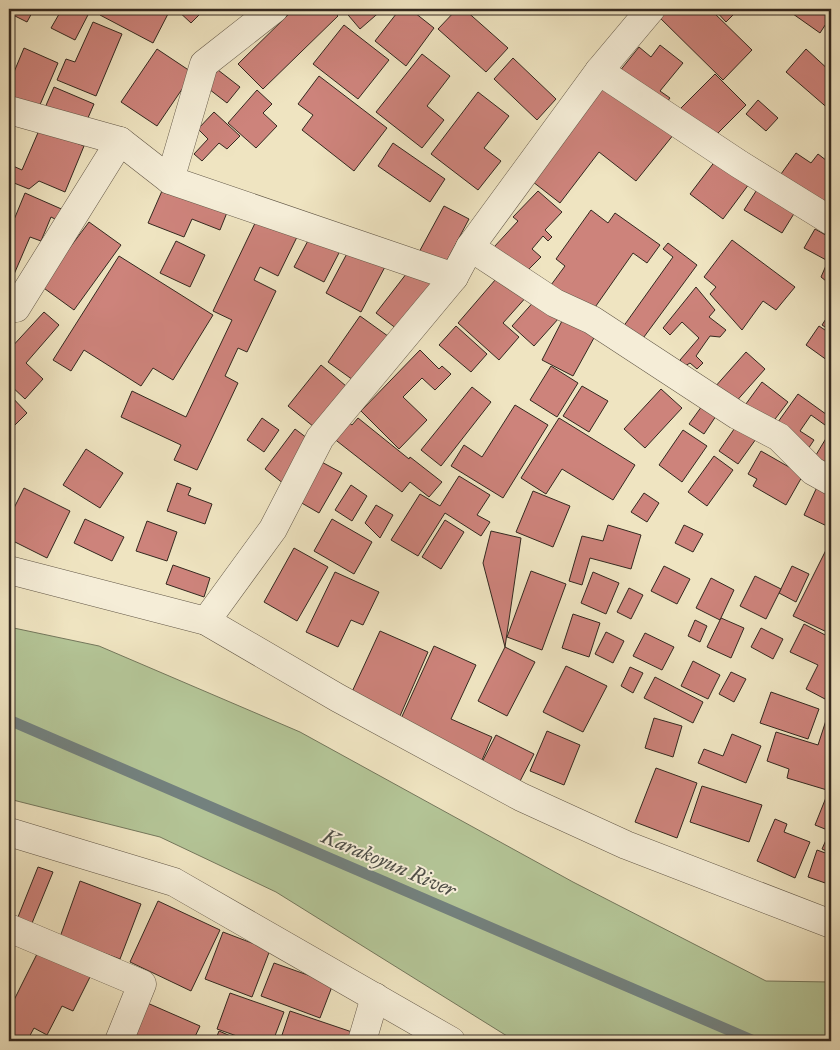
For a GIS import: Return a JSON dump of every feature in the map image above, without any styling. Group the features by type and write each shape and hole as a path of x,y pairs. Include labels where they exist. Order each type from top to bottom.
{"street":[{"path":"170,180 204,64 274,9"},
{"path":"206,621 273,529 320,438 454,277 470,247 599,71 651,9"},
{"path":"599,71 739,164 831,221"},
{"path":"9,110 120,141 170,180 454,277"},
{"path":"16,308 120,141"},
{"path":"470,247 555,303 592,320 737,415 779,437 813,471 831,480"},
{"path":"9,570 206,621 338,698 521,797 626,845 831,924"},
{"path":"9,832 174,882 451,1041"},
{"path":"9,928 142,984 119,1041"},
{"path":"362,1041 374,997"}],"green space":[{"path":"9,627 99,646 300,732 573,882 766,981 831,982 831,1041 515,1041 276,892 160,837 9,799"}],"building":[{"path":"9,9 34,9 27,22 9,13"},
{"path":"62,9 86,9 90,11 75,40 51,28"},
{"path":"104,9 162,9 169,12 153,43 100,15"},
{"path":"176,9 205,9 191,23"},
{"path":"294,9 331,9 338,16 263,89 238,64"},
{"path":"343,9 383,9 360,29"},
{"path":"400,9 410,9 434,28 406,66 375,41"},
{"path":"457,9 464,9 508,48 486,72 438,29"},
{"path":"661,9 710,9 752,50 723,80 656,14"},
{"path":"714,9 739,9 726,22"},
{"path":"786,9 831,9 831,16 820,33"},
{"path":"93,22 122,34 96,96 57,80 66,59 75,62"},
{"path":"344,25 389,60 358,99 313,64"},
{"path":"660,45 683,63 660,91 670,98 663,107 619,72 639,47 651,57"},
{"path":"24,48 58,63 36,114 9,102 9,84"},
{"path":"157,49 193,73 157,126 121,102"},
{"path":"806,49 831,72 831,111 786,72"},
{"path":"422,54 450,76 427,106 444,120 422,148 376,112"},
{"path":"513,58 556,99 537,120 494,79"},
{"path":"218,70 240,87 227,103 205,86"},
{"path":"715,74 746,105 709,142 678,111"},
{"path":"319,76 387,128 354,171 302,130 313,115 298,104"},
{"path":"604,80 674,134 636,181 599,152 560,203 528,178"},
{"path":"54,87 94,104 84,127 44,110"},
{"path":"257,90 272,104 263,113 277,126 256,148 228,123"},
{"path":"478,92 509,116 484,148 501,161 478,190 431,154"},
{"path":"758,100 778,118 766,131 746,114"},
{"path":"214,112 240,136 227,149 219,143 202,161 194,154 208,139 198,129"},
{"path":"40,128 84,146 65,192 39,181 29,189 9,181 13,166 22,170"},
{"path":"393,143 445,179 430,202 378,166"},
{"path":"796,153 811,163 818,154 831,164 831,211 781,174"},
{"path":"719,156 752,180 723,219 690,194"},
{"path":"165,184 228,210 220,230 192,219 184,237 148,223"},
{"path":"758,188 795,212 782,233 744,210"},
{"path":"538,191 562,212 545,230 552,237 548,241 543,236 532,249 541,257 524,274 494,247 518,221 513,217"},
{"path":"25,193 66,211 61,222 51,217 41,241 30,237 9,286 9,226 11,227"},
{"path":"444,206 469,219 443,268 418,254"},
{"path":"591,210 608,223 615,213 660,245 647,263 633,253 591,313 551,285 565,266 556,259"},
{"path":"257,219 297,237 278,276 260,267 254,280 276,291 247,352 238,348 225,376 238,383 197,470 174,460 181,445 121,417 132,391 186,417 232,320 213,311"},
{"path":"89,222 121,245 74,310 41,286"},
{"path":"815,229 831,238 831,285 821,277 828,261 804,248"},
{"path":"311,235 340,251 324,282 294,267"},
{"path":"732,240 795,287 776,310 763,301 742,330 710,294 716,287 704,277"},
{"path":"176,241 205,255 190,287 160,273"},
{"path":"668,243 697,265 641,341 623,327 673,257 663,249"},
{"path":"351,246 386,265 361,312 326,293"},
{"path":"119,256 213,315 173,380 153,368 141,386 84,350 71,371 53,360"},
{"path":"410,269 432,285 397,329 376,313"},
{"path":"502,272 528,295 503,323 519,337 499,360 458,323"},
{"path":"696,287 715,310 709,317 726,330 720,337 710,336 696,356 703,363 697,369 690,363 685,366 680,360 699,338 682,322 670,335 663,328"},
{"path":"537,298 559,318 534,346 512,326"},
{"path":"831,311 831,331 822,325"},
{"path":"44,312 59,325 26,363 43,379 25,399 9,384 9,350"},
{"path":"360,316 392,339 360,385 328,362"},
{"path":"563,319 595,336 573,376 542,360"},
{"path":"456,326 487,354 471,372 439,345"},
{"path":"819,326 831,334 831,363 806,345"},
{"path":"420,350 439,369 442,366 451,374 435,390 422,378 403,397 427,420 399,449 361,411"},
{"path":"746,352 765,369 733,405 714,388"},
{"path":"321,365 352,391 319,431 288,406"},
{"path":"551,366 578,383 557,417 530,400"},
{"path":"762,382 788,402 769,427 743,408"},
{"path":"582,386 608,401 589,432 563,416"},
{"path":"472,387 491,402 441,466 421,450"},
{"path":"661,389 682,408 645,448 624,429"},
{"path":"9,394 27,413 9,431"},
{"path":"798,394 830,417 825,425 811,415 800,431 814,440 806,452 773,429"},
{"path":"515,405 548,425 503,498 451,466 464,445 482,457"},
{"path":"702,406 716,416 704,434 689,424"},
{"path":"342,417 352,425 358,418 409,459 410,457 442,482 429,497 410,482 402,492 328,434"},
{"path":"262,418 279,430 264,452 247,440"},
{"path":"559,418 635,465 613,500 562,469 546,494 521,478"},
{"path":"741,419 761,432 738,464 719,451"},
{"path":"295,429 315,444 284,484 265,469"},
{"path":"683,430 707,446 682,482 659,465"},
{"path":"831,430 831,471 813,460"},
{"path":"86,449 123,473 100,508 63,485"},
{"path":"761,451 803,475 786,505 753,486 757,479 748,474"},
{"path":"714,456 733,470 707,506 688,492"},
{"path":"316,459 342,473 319,513 293,498"},
{"path":"459,476 490,495 477,515 490,522 481,536 445,513 418,556 391,540 420,494 440,506"},
{"path":"177,483 191,488 188,495 212,504 205,524 167,511"},
{"path":"351,485 367,496 352,521 335,510"},
{"path":"817,487 831,495 831,528 804,515"},
{"path":"24,488 70,511 47,558 9,539 9,518"},
{"path":"533,491 570,506 553,547 516,532"},
{"path":"644,493 659,503 647,522 631,512"},
{"path":"376,505 393,515 380,538 365,523"},
{"path":"85,519 124,537 112,561 74,543"},
{"path":"332,519 372,542 354,574 314,551"},
{"path":"445,520 464,532 441,569 422,557"},
{"path":"147,521 177,532 167,561 136,551"},
{"path":"608,525 641,535 631,569 590,558 582,585 569,581 582,536 603,541"},
{"path":"684,525 703,534 693,552 675,543"},
{"path":"491,531 521,538 505,647 483,563"},
{"path":"831,540 831,634 793,616"},
{"path":"294,548 328,567 297,621 264,602"},
{"path":"173,565 210,578 204,597 166,584"},
{"path":"664,566 690,579 677,604 651,591"},
{"path":"792,566 809,574 796,602 779,593"},
{"path":"531,571 566,584 542,650 507,637"},
{"path":"335,572 379,592 363,625 351,620 338,647 306,632"},
{"path":"593,572 619,583 606,614 581,603"},
{"path":"755,576 781,589 766,619 740,606"},
{"path":"711,578 734,590 720,620 696,608"},
{"path":"629,588 643,595 631,619 617,612"},
{"path":"573,614 600,623 589,657 562,648"},
{"path":"721,618 744,628 731,658 707,647"},
{"path":"695,620 707,626 700,642 688,636"},
{"path":"804,624 831,638 831,687 825,699 806,689 818,665 790,652"},
{"path":"761,628 783,639 773,659 751,647"},
{"path":"380,631 428,652 400,716 351,694"},
{"path":"606,632 624,641 613,663 595,654"},
{"path":"645,633 674,647 662,670 633,656"},
{"path":"434,646 476,665 451,719 492,737 482,760 399,723"},
{"path":"505,647 535,662 507,716 478,701"},
{"path":"693,661 720,675 708,699 681,686"},
{"path":"566,666 607,686 583,732 543,712"},
{"path":"630,667 643,673 633,693 621,686"},
{"path":"731,672 746,679 734,702 719,694"},
{"path":"655,677 703,702 693,723 644,698"},
{"path":"771,692 819,709 808,739 760,723"},
{"path":"831,705 831,778 827,790 787,778 789,769 767,761 776,732 818,745"},
{"path":"654,718 682,726 673,757 645,748"},
{"path":"547,731 580,745 564,785 530,771"},
{"path":"732,734 761,746 746,783 698,763 704,749 723,756"},
{"path":"496,735 534,754 518,785 480,766"},
{"path":"656,768 697,783 677,838 635,822"},
{"path":"702,786 762,805 749,842 690,822"},
{"path":"829,790 831,791 831,853 822,849 830,831 815,825"},
{"path":"775,819 787,824 784,832 810,842 795,878 757,861"},
{"path":"817,850 831,855 831,885 808,877"},
{"path":"38,867 53,872 30,928 16,922"},
{"path":"80,881 141,904 120,959 60,937"},
{"path":"158,901 220,930 191,991 130,962"},
{"path":"223,932 270,950 252,997 205,979"},
{"path":"40,948 90,977 73,1011 62,1006 47,1035 34,1028 27,1041 9,1041 9,1010"},
{"path":"274,963 333,984 320,1018 261,996"},
{"path":"230,993 284,1012 273,1041 251,1041 217,1029"},
{"path":"145,1002 200,1026 193,1041 128,1041"},
{"path":"290,1011 355,1033 352,1041 280,1041"},
{"path":"219,1031 242,1041 215,1041"}],"waterway":[{"name":"Karakoyun River","path":"9,720 754,1041"}]}
